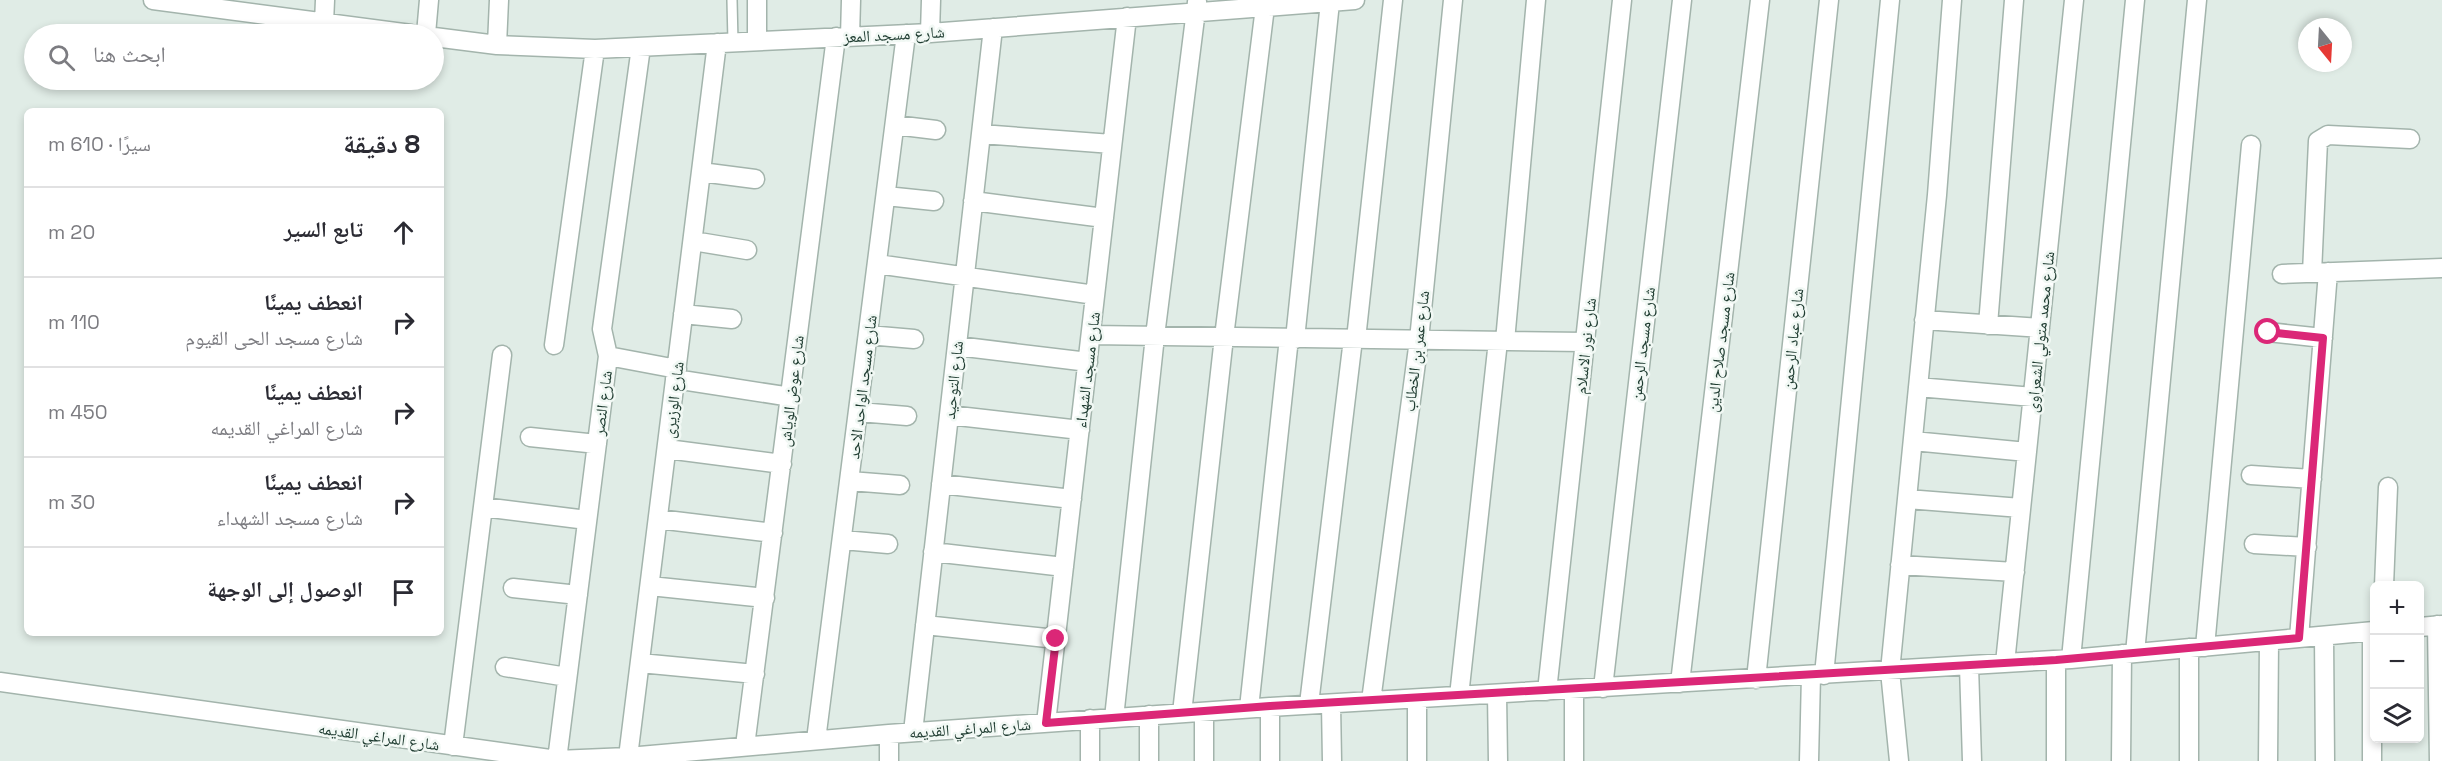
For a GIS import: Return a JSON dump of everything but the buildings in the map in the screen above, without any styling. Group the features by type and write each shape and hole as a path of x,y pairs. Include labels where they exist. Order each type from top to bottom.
{"street":[{"path":"153,0 226,5 332,24"},
{"path":"324,23 325,0"},
{"path":"427,24 429,0"},
{"path":"496,45 499,0"},
{"path":"757,0 757,41"},
{"name":"شارع عوض الوياش","path":"745,746 790,396 843,37 851,0"},
{"path":"930,33 931,0"},
{"name":"شارع مسجد المعز","path":"444,38 496,45 595,50 930,33 1127,17 1197,6 1265,7 1355,0"},
{"path":"1309,704 1394,0"},
{"name":"شارع عمر بن الخطاب","path":"1371,701 1419,340 1453,0"},
{"path":"1459,696 1501,341 1536,0"},
{"name":"شارع نور الاسلام","path":"1547,691 1622,0"},
{"name":"شارع مسجد الرحمن","path":"1603,688 1682,0"},
{"name":"شارع مسجد صلاح الدين","path":"1680,683 1760,0"},
{"name":"شارع عباد الرحمن","path":"1756,679 1829,0"},
{"path":"1809,761 1890,0"},
{"path":"1899,761 1890,671 1952,0"},
{"path":"1988,325 2014,0"},
{"name":"شارع محمد متولي الشعراوى","path":"2006,663 2074,0"},
{"path":"2056,761 2064,660 2134,0"},
{"path":"2121,761 2128,654 2197,0"},
{"path":"1249,708 1330,2"},
{"path":"1114,718 1155,336 1197,6"},
{"path":"1182,713 1224,338 1265,7"},
{"name":"شارع مسجد الشهداء","path":"1046,723 1127,17"},
{"name":"شارع التوحيد","path":"913,732 993,28"},
{"name":"شارع مسجد الواحد الاحد","path":"816,740 906,34"},
{"name":"شارع الوزيرى","path":"628,757 701,172 725,43"},
{"name":"شارع النصر","path":"556,760 608,356 602,329 641,47"},
{"path":"554,345 595,50"},
{"path":"895,125 936,130"},
{"path":"981,134 1112,144"},
{"path":"2299,638 2323,338 2318,141 2328,135 2409,139"},
{"path":"2189,761 2197,648 2251,145"},
{"path":"701,172 754,179"},
{"path":"886,196 934,201"},
{"path":"973,201 1104,218"},
{"path":"693,241 747,250"},
{"path":"877,264 1095,295"},
{"path":"2282,274 2442,268"},
{"path":"683,314 732,319"},
{"path":"1924,320 2040,328"},
{"path":"2268,332 2323,338"},
{"path":"1091,335 1585,342"},
{"path":"868,336 914,339"},
{"path":"957,346 1088,362"},
{"path":"453,746 502,356"},
{"path":"608,356 676,374 790,396"},
{"path":"1918,387 2033,397"},
{"path":"859,412 906,416"},
{"path":"949,414 1080,430"},
{"path":"530,437 597,444"},
{"path":"1913,441 2027,452"},
{"path":"667,449 782,464"},
{"path":"2252,475 2312,479"},
{"path":"850,481 900,484"},
{"path":"941,484 1072,499"},
{"path":"2384,581 2388,487"},
{"path":"1907,499 2021,507"},
{"path":"483,507 587,520"},
{"path":"658,519 773,533"},
{"path":"843,540 888,544"},
{"path":"2254,544 2307,546"},
{"path":"933,552 1064,567"},
{"path":"1900,565 2015,572"},
{"path":"650,586 765,598"},
{"path":"513,588 578,596"},
{"path":"925,626 1056,639"},
{"path":"2433,626 2439,761"},
{"name":"شارع المراغي القديمه","path":"0,682 556,760 724,754 745,746 1270,706 2064,660 2370,631"},
{"path":"2373,635 2373,761"},
{"path":"2324,636 2325,761"},
{"path":"2268,641 2268,761"},
{"path":"639,663 755,674"},
{"path":"1969,666 1972,761"},
{"path":"505,667 567,677"},
{"path":"1574,690 1574,761"},
{"path":"1497,694 1498,761"},
{"path":"1417,699 1417,761"},
{"path":"1331,704 1332,761"},
{"path":"1270,706 1270,761"},
{"path":"1204,712 1204,761"},
{"path":"1149,715 1149,761"},
{"path":"1090,719 1090,761"},
{"path":"889,734 889,761"}],"lane":[{"path":"725,43 734,8 732,0"}],"route":[{"path":"1056,639 1046,723 1270,706 2056,660 2299,638 2323,338 2268,332"}]}
